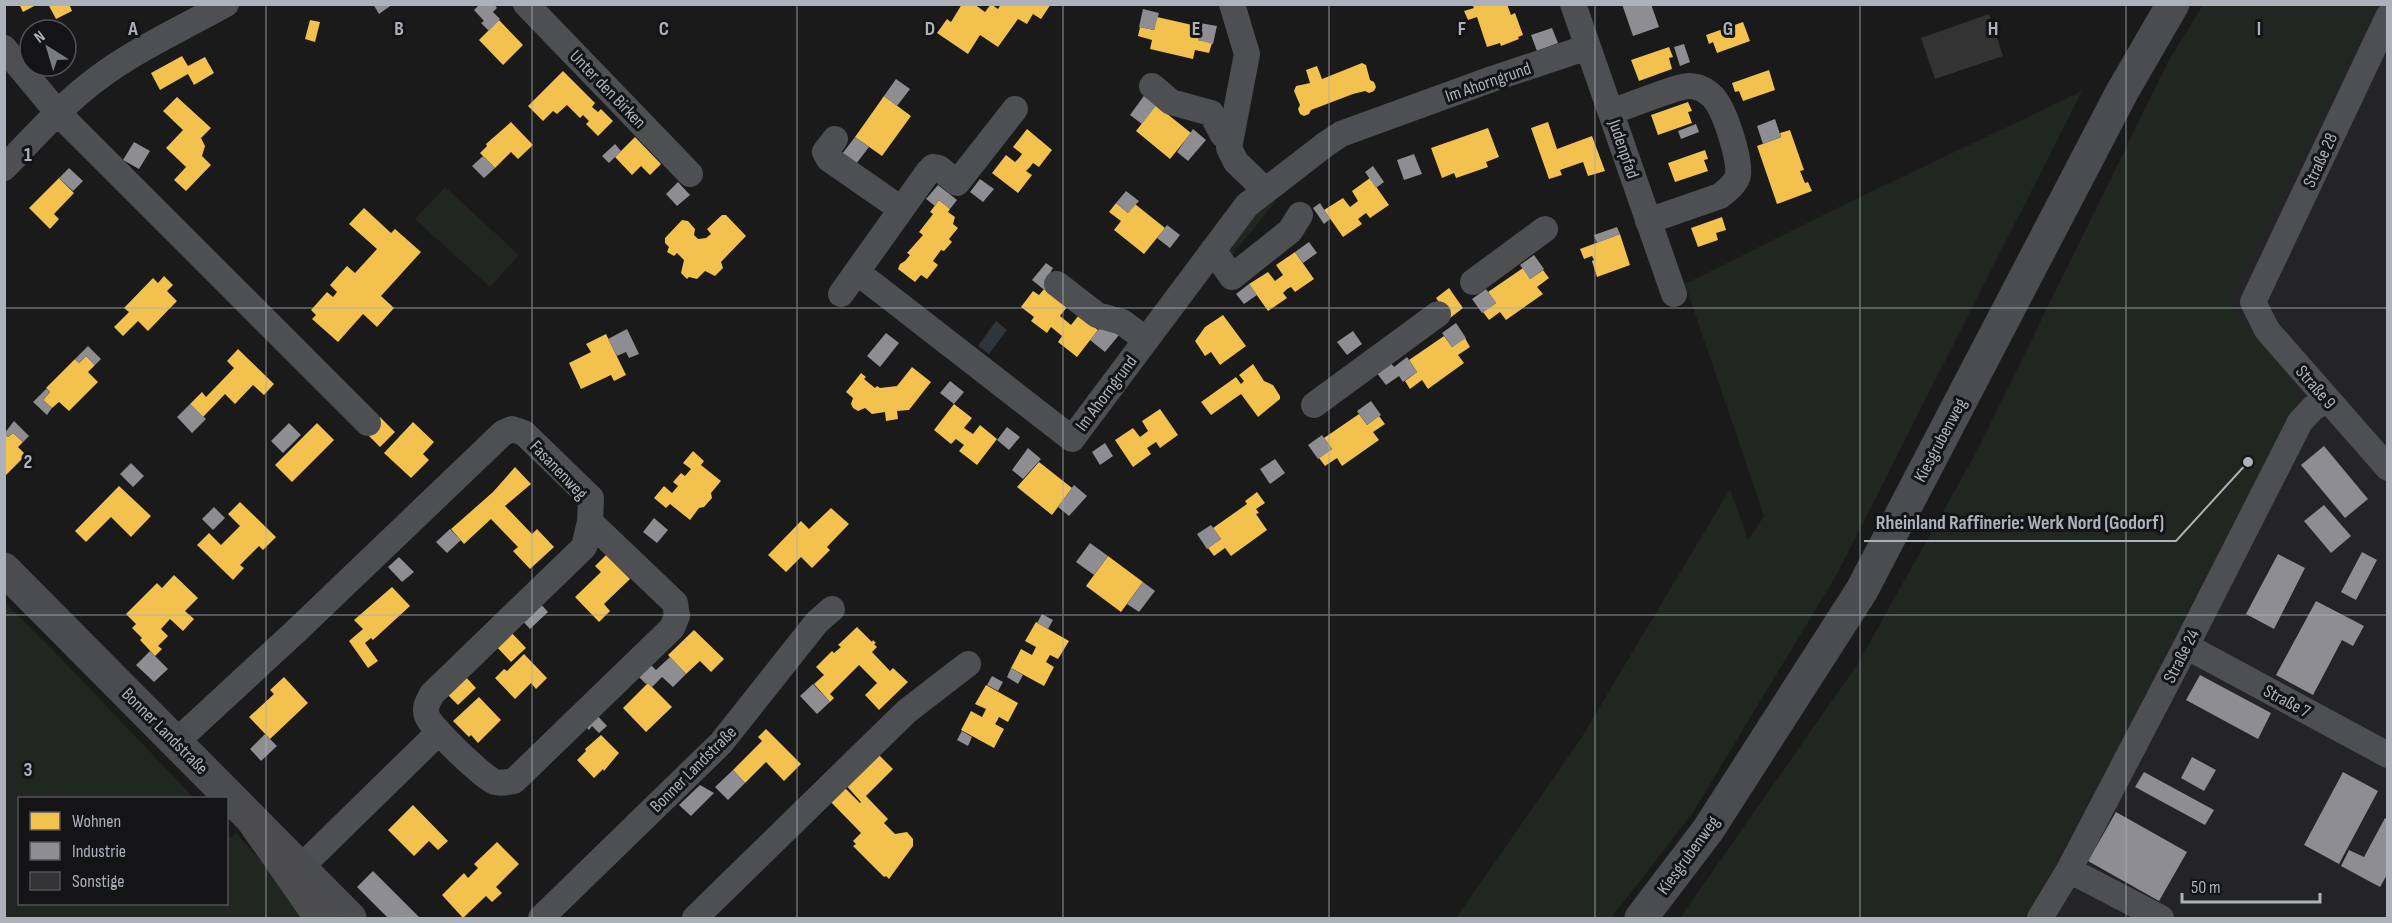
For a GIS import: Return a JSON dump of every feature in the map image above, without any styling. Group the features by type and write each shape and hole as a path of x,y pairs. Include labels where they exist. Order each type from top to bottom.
{"highway":[{"path":"254,822 321,918"}],"main road":[{"name":"Kiesgrubenweg","path":"1641,918 1708,830 1862,590 2122,92 2173,4"},
{"name":"Bonner Landstraße","path":"4,570 177,741 350,918"}],"street":[{"path":"4,168 57,113 98,78 141,50 226,4"},
{"name":"Unter den Birken","path":"526,4 690,174"},
{"path":"1232,4 1247,54 1229,148 1232,156 1265,190"},
{"name":"Judenpfad","path":"1574,4 1674,294"},
{"name":"Straße 28","path":"2253,302 2388,17"},
{"name":"Im Ahorngrund","path":"856,272 1072,439 1247,205 1265,190 1341,134 1588,47"},
{"path":"4,48 57,113 368,423"},
{"path":"1152,86 1171,102 1211,113 1223,135 1231,138"},
{"path":"1611,112 1688,86 1704,89 1715,99 1726,121 1736,159 1738,177 1730,188 1720,196 1648,221"},
{"path":"841,294 933,167 939,168 957,183 1015,109"},
{"path":"835,139 825,152 829,159 902,209"},
{"path":"1213,250 1232,277 1290,231 1300,215"},
{"path":"1473,282 1545,229"},
{"path":"1057,284 1097,315 1122,322 1146,340"},
{"name":"Straße 9","path":"2253,302 2267,330 2388,468"},
{"path":"1314,405 1438,315"},
{"name":"Straße 24","path":"2040,918 2069,870 2300,422 2313,408 2327,400"},
{"name":"Fasanenweg","path":"177,741 295,632 503,433 512,429 524,433 591,498 590,522 675,603 677,616 672,628 514,781 498,783 485,776 438,733"},
{"path":"300,868 438,733 427,717 425,706 432,694 584,546 590,522"},
{"name":"Bonner Landstraße","path":"541,918 721,743 817,622 832,609"},
{"name":"Straße 7","path":"2186,646 2388,755"},
{"path":"695,918 907,711 968,664"},
{"path":"2069,870 2161,918"}],"shaded area":[{"path":"2203,5 2377,5 2226,302 2284,368 2297,401 2030,911 2025,918 1680,918 1857,665 1977,451 2169,60"},
{"path":"2316,5 2387,5 2387,918 1900,918"},
{"path":"2082,91 1837,574 1692,814 1611,918 1456,918 1580,740 1730,489 1748,540 1764,516 1685,284 1835,209"},
{"path":"445,187 519,255 490,287 415,219"},
{"path":"1271,200 1276,201 1232,255 1223,246 1254,206"},
{"path":"996,321 1007,330 989,354 978,346"},
{"path":"4,602 193,797 18,797 18,905 228,905 228,834 231,838 236,833 311,918 5,918"}],"building: Wohnen":[{"path":"19,4 38,4 23,12"},
{"path":"48,4 69,4 72,11 55,18"},
{"path":"962,4 974,4 985,12 991,4 998,9 1001,4 1051,4 1041,19 1033,14 1027,24 1018,19 998,47 980,35 968,54 937,33 947,19 951,22"},
{"path":"1472,4 1507,4 1511,15 1515,13 1523,35 1501,46 1500,43 1487,47 1477,17 1468,20 1464,11 1474,8"},
{"path":"1157,17 1201,27 1198,40 1212,43 1209,53 1195,50 1193,59 1150,49 1152,40 1138,36 1140,27 1154,30"},
{"path":"310,20 320,22 315,42 305,39"},
{"path":"499,20 523,45 503,65 479,40"},
{"path":"1743,22 1750,41 1717,53 1713,42 1709,44 1706,35"},
{"path":"1669,47 1673,57 1669,58 1672,69 1639,81 1631,60"},
{"path":"182,56 188,66 205,57 214,73 194,85 188,74 160,90 151,73"},
{"path":"1362,63 1366,65 1370,80 1374,82 1376,87 1374,91 1353,94 1311,110 1304,116 1300,114 1298,109 1300,105 1294,91 1296,86 1310,83 1306,70 1317,66 1322,79"},
{"path":"1769,70 1775,90 1743,101 1739,91 1735,92 1732,83"},
{"path":"563,71 595,103 592,107 598,112 601,109 613,121 598,136 586,124 589,121 583,115 580,118 567,105 557,114 553,111 543,121 528,106"},
{"path":"884,96 911,116 882,156 855,137"},
{"path":"177,97 211,128 201,138 205,146 202,156 211,165 186,191 174,180 186,167 166,148 183,130 163,111"},
{"path":"1688,102 1692,111 1688,112 1692,123 1658,135 1651,115"},
{"path":"1156,105 1191,133 1170,159 1136,131"},
{"path":"511,122 533,145 518,159 511,152 495,168 480,153 487,146 486,144"},
{"path":"1548,122 1557,149 1592,136 1605,171 1588,176 1583,162 1560,170 1562,175 1549,179 1531,128"},
{"path":"1488,128 1499,157 1486,162 1488,167 1456,178 1454,173 1442,178 1431,148"},
{"path":"1027,129 1052,150 1039,167 1033,163 1026,171 1032,175 1018,193 992,173 1006,155 1015,162 1019,158 1022,154 1013,147"},
{"path":"1790,130 1804,170 1800,171 1805,183 1808,182 1812,191 1777,204 1757,146 1781,137 1780,133"},
{"path":"635,137 661,164 650,175 641,166 632,175 615,157"},
{"path":"1705,150 1708,159 1704,160 1708,171 1675,182 1668,163"},
{"path":"59,178 74,193 54,214 59,219 50,229 29,208"},
{"path":"1370,178 1389,205 1370,218 1366,213 1358,219 1362,224 1343,237 1324,210 1343,198 1350,207 1358,201 1352,191"},
{"path":"939,200 950,209 948,212 955,217 953,224 958,228 949,239 952,242 944,251 941,250 933,261 938,265 927,279 921,275 915,282 898,269 910,255 907,253 923,235 919,232 933,214 930,212"},
{"path":"1116,203 1128,213 1135,204 1165,228 1144,254 1114,230 1121,221 1109,212"},
{"path":"364,208 391,233 395,229 421,252 381,296 394,308 377,327 363,314 338,342 312,319 316,315 311,310 327,292 333,297 337,292 330,285 347,266 355,273 377,249 349,224"},
{"path":"722,215 726,215 746,236 721,262 723,268 715,276 705,271 697,279 689,277 687,279 681,273 684,260 677,253 674,256 667,252 669,247 665,243 665,238 682,220 688,221 695,229 694,235 698,239 706,238 711,234 707,229"},
{"path":"1722,217 1726,230 1716,233 1718,240 1698,247 1691,228"},
{"path":"1620,234 1630,265 1597,277 1592,256 1584,259 1580,249"},
{"path":"1295,252 1314,279 1295,292 1291,287 1287,289 1283,293 1287,298 1268,311 1249,284 1268,272 1275,281 1283,275 1276,265"},
{"path":"1523,268 1530,279 1543,270 1549,278 1537,287 1543,294 1506,320 1500,312 1489,320 1483,312 1496,303 1488,292"},
{"path":"164,276 173,285 167,291 177,301 148,331 138,321 123,336 114,327 129,312 124,308 153,278 158,283"},
{"path":"1449,288 1463,308 1450,318 1436,298"},
{"path":"1044,289 1067,307 1060,316 1071,325 1079,315 1098,330 1077,357 1058,342 1062,336 1051,327 1047,333 1031,321 1034,317 1021,307 1033,291 1039,295"},
{"path":"1223,315 1246,346 1220,365 1211,352 1205,356 1195,341 1205,327"},
{"path":"606,334 626,375 614,381 611,375 581,389 569,363 591,352 586,344"},
{"path":"1444,336 1452,347 1465,338 1470,347 1458,355 1464,363 1428,389 1422,380 1410,389 1405,381 1417,372 1409,360"},
{"path":"238,349 274,384 264,395 253,385 235,404 225,394 203,417 190,404 202,392 206,397 234,368 227,361"},
{"path":"86,356 95,365 88,372 98,382 69,411 59,402 52,408 43,400 50,392 46,388 75,359 79,363"},
{"path":"1253,364 1264,381 1273,385 1280,399 1258,417 1241,394 1211,415 1201,402 1236,377 1241,384 1244,381 1239,375"},
{"path":"912,367 931,382 909,410 897,411 898,419 886,421 885,412 872,414 865,408 858,411 853,408 851,404 853,398 846,392 861,373 866,377 864,379 875,388 877,386 880,388 897,386"},
{"path":"954,404 972,418 964,428 973,434 980,425 997,439 977,465 959,451 964,445 956,439 951,444 934,430"},
{"path":"1160,409 1178,435 1160,448 1156,442 1147,448 1151,454 1133,467 1115,440 1133,428 1140,437 1148,431 1142,421"},
{"path":"1359,414 1367,425 1379,416 1385,424 1373,432 1379,440 1342,466 1337,458 1325,466 1319,458 1332,449 1324,438"},
{"path":"380,417 395,432 380,447 365,432"},
{"path":"413,422 434,442 423,454 429,460 411,478 384,453"},
{"path":"317,423 334,440 292,482 275,465"},
{"path":"13,433 23,442 18,447 26,455 4,477 4,434 8,437"},
{"path":"693,451 704,461 701,465 721,481 711,493 712,498 704,507 699,508 690,520 670,504 666,508 654,498 664,486 672,493 678,486 673,482 681,473 685,476 691,469 683,463"},
{"path":"1039,462 1072,488 1052,515 1017,487"},
{"path":"515,467 531,484 505,506 532,534 537,529 554,547 530,569 513,551 518,547 491,519 464,544 451,529 493,492"},
{"path":"119,486 151,516 131,537 111,517 86,542 75,531"},
{"path":"1257,492 1265,503 1256,509 1259,513 1256,514 1267,530 1231,556 1225,548 1214,556 1208,548 1221,539 1213,528 1247,504 1245,501"},
{"path":"240,502 276,537 263,550 259,546 240,565 244,568 233,580 197,545 209,533 221,545 240,526 228,514"},
{"path":"831,508 849,524 827,547 830,550 812,568 801,557 786,572 768,555 801,521 809,529"},
{"path":"606,555 630,579 604,604 610,611 599,622 575,597 601,572 595,566"},
{"path":"1108,556 1143,582 1121,612 1086,586"},
{"path":"174,575 198,598 185,611 194,619 183,631 170,619 161,629 168,636 158,646 162,649 155,656 140,640 142,638 132,628 136,624 126,614 157,583 162,588"},
{"path":"392,587 410,606 373,640 371,638 365,643 378,661 368,668 349,641 363,629 354,620"},
{"path":"1036,622 1069,641 1058,659 1050,655 1046,662 1054,667 1044,686 1011,668 1021,649 1032,655 1036,647 1025,641"},
{"path":"857,627 872,642 873,640 876,643 874,644 877,647 872,652 890,671 893,668 908,682 879,710 865,695 877,683 859,665 830,694 834,698 830,702 814,684 824,675 816,667 832,651 834,653 841,647 838,645"},
{"path":"509,630 526,648 511,662 494,644"},
{"path":"694,630 724,659 711,672 700,661 686,674 668,655"},
{"path":"524,654 547,678 536,689 531,683 515,699 495,678 504,669 507,671"},
{"path":"463,674 476,688 458,705 445,692"},
{"path":"284,677 308,703 270,739 249,717 274,694 270,690"},
{"path":"648,683 672,707 646,732 623,708"},
{"path":"986,685 1018,703 1008,722 999,717 995,724 1004,729 994,748 961,730 971,711 982,717 986,709 975,704"},
{"path":"479,697 501,720 478,743 453,721"},
{"path":"766,729 801,764 784,781 766,762 745,783 733,770 762,741 758,737"},
{"path":"601,735 619,753 604,771 603,769 594,778 577,760 586,751 585,749"},
{"path":"876,752 893,769 866,796 888,819 884,823 895,834 907,832 913,839 913,846 889,879 884,877 853,846 856,844 853,841 861,833 828,799 842,785 860,803 844,783"},
{"path":"413,805 448,841 438,850 429,841 414,856 388,830"},
{"path":"497,842 519,864 496,887 502,893 492,902 486,896 463,918 442,895 464,873 468,878 478,868 474,864"}],"building: Industrie":[{"path":"373,4 393,4 379,14"},
{"path":"480,4 494,4 497,8 493,12 500,19 489,31 481,23 484,21 474,10"},
{"path":"1622,4 1651,4 1659,27 1633,36"},
{"path":"1143,9 1159,13 1154,30 1139,27"},
{"path":"1200,23 1217,26 1213,44 1198,40"},
{"path":"1552,28 1558,43 1537,51 1531,35"},
{"path":"1684,44 1690,62 1680,66 1674,47"},
{"path":"896,79 910,89 897,106 884,96"},
{"path":"1146,93 1156,105 1142,124 1130,115"},
{"path":"1775,119 1781,137 1763,144 1757,126"},
{"path":"1696,124 1699,132 1681,139 1678,131"},
{"path":"1193,129 1206,140 1188,161 1177,152"},
{"path":"855,137 869,147 856,164 842,154"},
{"path":"134,142 150,151 139,169 123,160"},
{"path":"615,144 621,151 609,163 602,156"},
{"path":"1414,154 1422,174 1404,180 1397,160"},
{"path":"483,156 495,168 484,178 472,166"},
{"path":"1373,166 1384,182 1376,188 1365,172"},
{"path":"69,168 83,181 73,191 59,178"},
{"path":"980,179 994,189 983,202 970,192"},
{"path":"678,182 690,195 677,206 666,194"},
{"path":"938,185 957,200 950,209 939,200 935,206 926,199"},
{"path":"1126,191 1139,201 1128,213 1116,203"},
{"path":"1320,203 1330,219 1324,224 1313,208"},
{"path":"1167,225 1180,235 1170,248 1157,238"},
{"path":"1617,227 1620,234 1597,243 1594,235"},
{"path":"1309,242 1317,253 1303,263 1295,252"},
{"path":"1534,255 1544,269 1530,279 1520,265"},
{"path":"1046,263 1053,268 1050,273 1057,279 1047,292 1032,280"},
{"path":"1249,284 1257,295 1244,304 1236,294"},
{"path":"1486,289 1496,303 1482,313 1472,299"},
{"path":"1104,323 1119,335 1105,352 1090,340"},
{"path":"1456,323 1466,338 1452,347 1442,333"},
{"path":"627,329 639,354 629,358 626,352 617,356 608,339"},
{"path":"1353,331 1362,344 1347,355 1337,342"},
{"path":"886,333 899,343 880,367 867,356"},
{"path":"88,346 101,359 95,365 86,356 79,363 75,359"},
{"path":"1407,357 1417,372 1403,382 1399,376 1386,385 1376,372 1390,362 1394,367"},
{"path":"950,381 964,392 954,404 940,393"},
{"path":"46,389 50,392 43,400 52,408 47,415 33,402"},
{"path":"1371,401 1381,415 1367,425 1357,411"},
{"path":"190,404 206,419 192,433 177,417"},
{"path":"14,421 29,436 23,442 13,433 8,437 4,434"},
{"path":"289,423 301,435 283,453 271,441"},
{"path":"1007,427 1020,437 1009,450 997,440"},
{"path":"1322,435 1332,449 1318,459 1308,445"},
{"path":"1105,443 1113,456 1100,465 1092,452"},
{"path":"2324,446 2368,499 2345,518 2301,465"},
{"path":"1028,448 1041,459 1023,479 1012,470"},
{"path":"1275,459 1285,473 1270,484 1260,469"},
{"path":"131,463 144,476 133,487 120,474"},
{"path":"1074,485 1087,496 1069,516 1058,507"},
{"path":"2324,505 2351,536 2331,553 2304,521"},
{"path":"214,507 225,518 213,530 202,519"},
{"path":"654,518 668,530 657,543 643,532"},
{"path":"1211,525 1221,539 1207,549 1197,534"},
{"path":"450,529 461,540 447,553 436,542"},
{"path":"1090,543 1108,556 1094,575 1076,562"},
{"path":"2362,552 2377,560 2356,600 2341,592"},
{"path":"2278,554 2305,568 2274,629 2246,614"},
{"path":"399,557 414,572 402,582 388,567"},
{"path":"1143,582 1155,591 1139,612 1127,604"},
{"path":"537,600 548,612 530,629 519,617"},
{"path":"2316,601 2364,626 2353,646 2342,640 2313,695 2276,675"},
{"path":"1042,614 1053,620 1048,629 1037,623"},
{"path":"150,651 168,669 154,682 136,665"},
{"path":"670,657 686,674 673,687 662,677 652,687 633,671 645,659 656,670"},
{"path":"1011,668 1023,675 1018,684 1007,677"},
{"path":"2200,675 2271,713 2258,739 2186,700"},
{"path":"992,676 1003,682 998,691 987,685"},
{"path":"813,684 830,702 817,714 800,696"},
{"path":"593,711 607,726 599,733 592,726 589,730 581,722"},
{"path":"962,731 972,737 968,746 957,740"},
{"path":"265,734 277,746 261,761 250,749"},
{"path":"2192,757 2216,770 2204,791 2181,778"},
{"path":"733,770 745,783 728,800 715,787"},
{"path":"2144,772 2214,810 2205,825 2135,787"},
{"path":"2343,772 2378,791 2339,864 2304,845"},
{"path":"700,785 714,793 691,816 679,805"},
{"path":"2116,812 2187,852 2159,901 2088,861"},
{"path":"2385,818 2388,820 2388,873 2380,887 2341,866 2349,850 2364,857"},
{"path":"373,871 420,918 388,918 357,887"}],"building: Sonstige":[{"path":"1989,14 2003,56 1935,79 1921,38"}],"place":[{"name":"Rheinland Raffinerie: Werk Nord (Godorf)","path":"2248,462"}]}
